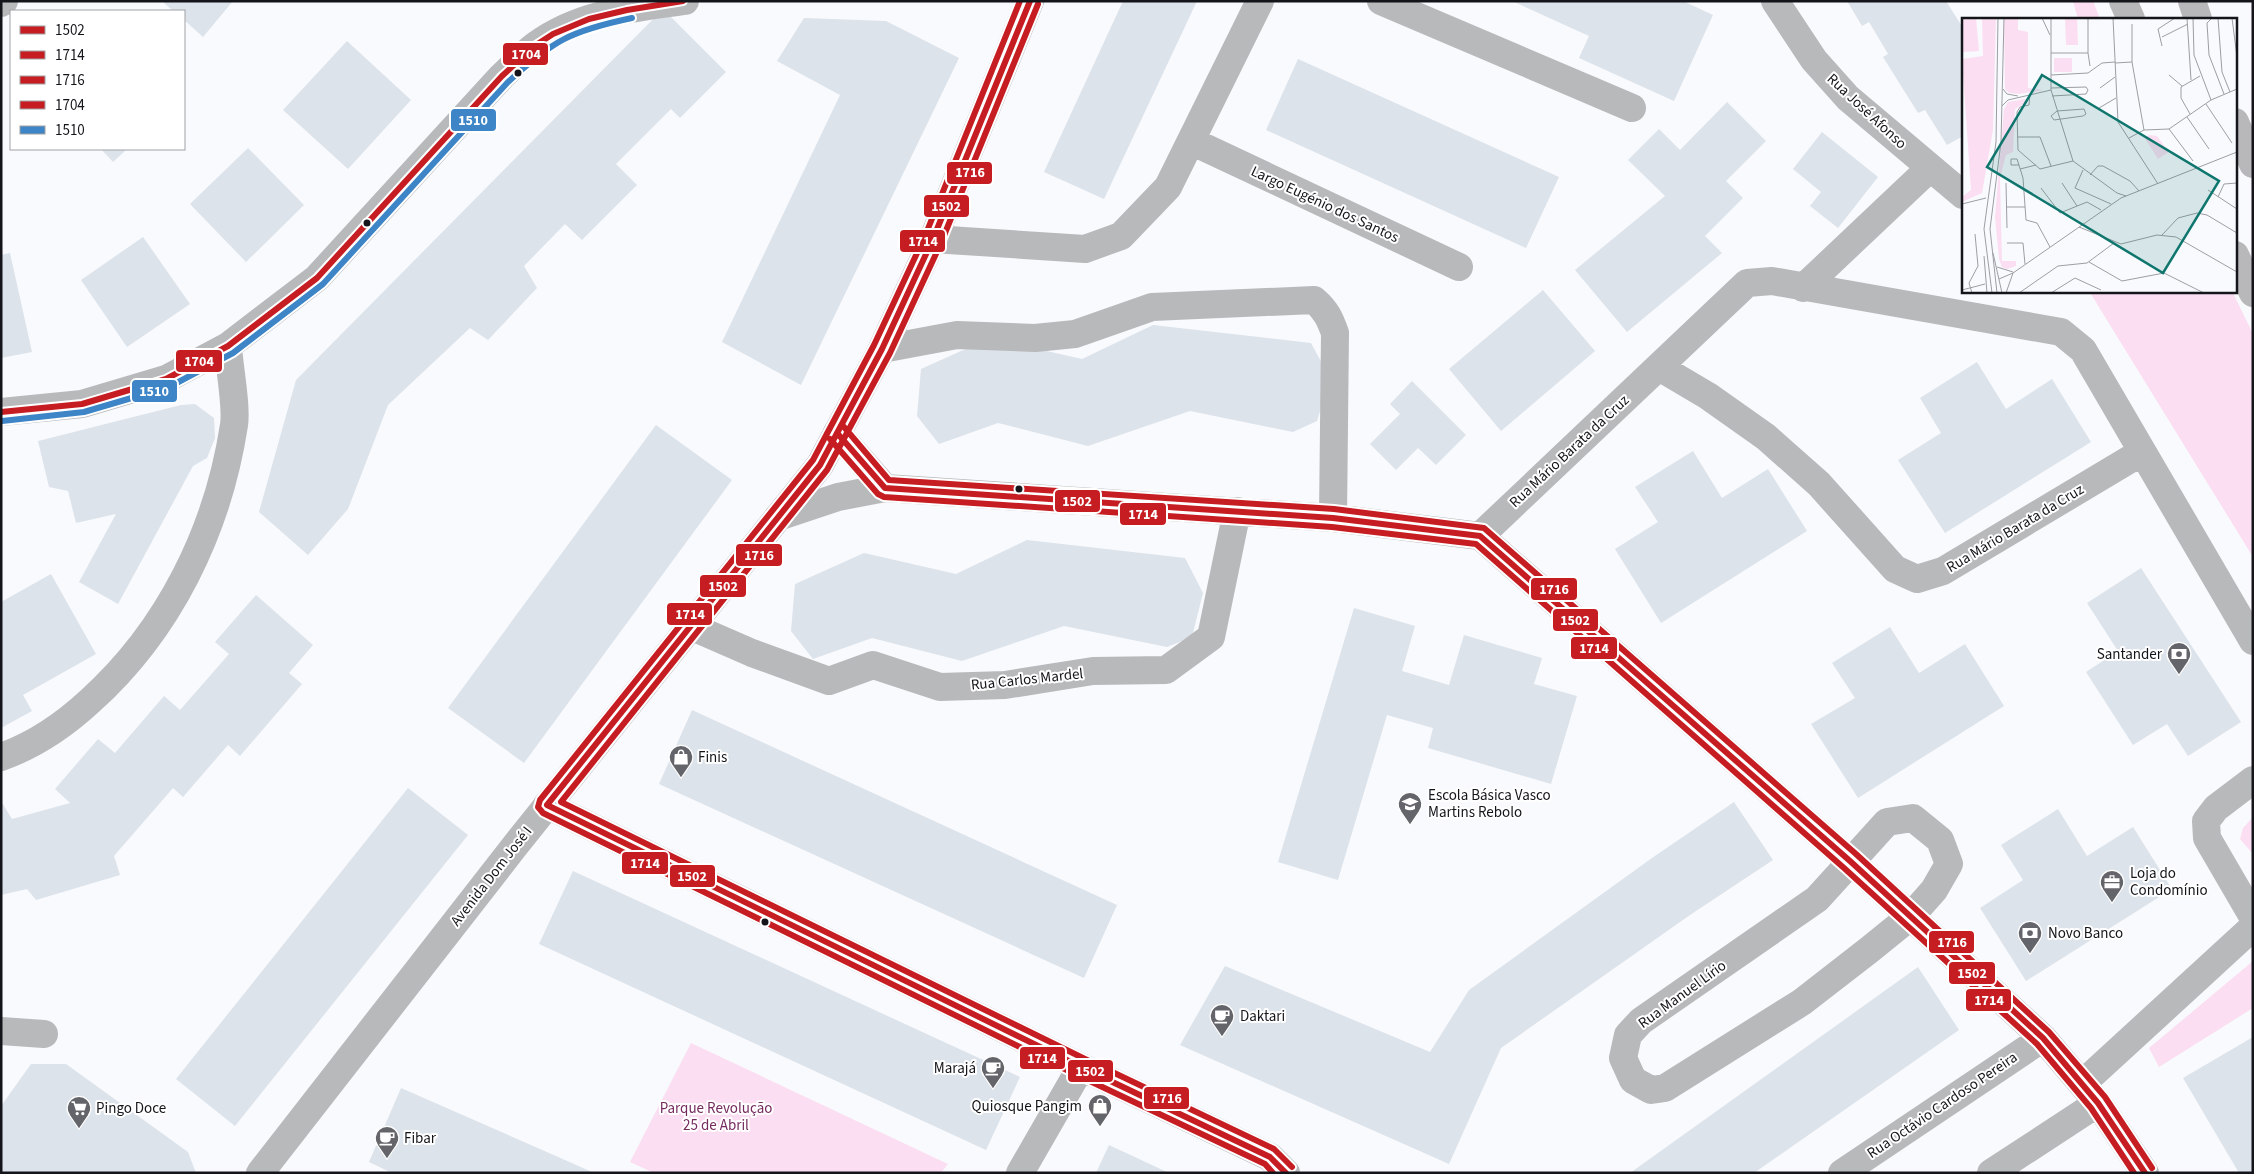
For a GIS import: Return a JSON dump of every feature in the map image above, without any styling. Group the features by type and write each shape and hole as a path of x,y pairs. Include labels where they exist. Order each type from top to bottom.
{"main road":[{"path":"2123,1 2131,18"},
{"path":"2192,1 2198,18"},
{"path":"2236,124 2253,164"},
{"path":"2236,258 2253,293"}],"street":[{"path":"1,412 82,404 166,379 228,346 317,278 502,76 535,45 563,28 630,5 685,1"},
{"name":"Avenida Dom José I","path":"260,1173 547,805 820,465 882,349 933,239 1030,1"},
{"path":"933,239 1085,248 1121,236 1168,187 1260,1"},
{"path":"1381,1 1632,108"},
{"name":"Rua José Afonso","path":"1776,1 1814,60 1848,98 1962,194"},
{"name":"Largo Eugénio dos Santos","path":"1191,141 1460,268"},
{"path":"1803,288 1930,168"},
{"name":"Rua Mário Barata da Cruz","path":"1480,536 1747,283 1772,281 1803,288 2061,332 2083,350 2253,641"},
{"path":"882,349 956,335 1035,338 1075,334 1152,307 1314,300 1329,316 1335,333 1332,518"},
{"path":"1,757 23,750 68,720 114,679 144,644 174,599 200,545 218,500 235,423 228,346"},
{"name":"Rua Mário Barata da Cruz","path":"1659,367 1708,396 1766,437 1819,484 1895,569 1917,579 1942,572 2142,452"},
{"path":"837,433 885,488"},
{"path":"778,517 838,497 885,488 1332,518 1480,536 1850,861 2043,1038 2090,1093 2145,1173"},
{"name":"Rua Carlos Mardel","path":"690,626 752,653 828,681 873,665 940,687 1005,685 1093,672 1166,670 1211,637 1237,511"},
{"path":"2253,780 2216,808 2206,821 2207,838 2253,917"},
{"path":"547,805 1081,1067 1270,1157 1286,1173"},
{"name":"Rua Manuel Lírio","path":"1913,818 1940,840 1949,864 1934,890 1911,916 1802,1002 1665,1088 1651,1090 1633,1080 1623,1058 1628,1035 1641,1021 1817,899 1887,822 1913,818"},
{"path":"1990,1173 2090,1093 2253,927"},
{"path":"1,1031 44,1034"},
{"name":"Rua Octávio Cardoso Pereira","path":"1842,1173 2043,1038"},
{"path":"1020,1173 1081,1067"}],"green space":[{"path":"2073,1 2093,1 2100,18 2078,18"},
{"path":"2090,292 2232,292 2253,334 2253,557"},
{"path":"2253,817 2253,854 2240,839 2243,828"},
{"path":"2253,961 2253,1008 2159,1067 2149,1048"},
{"name":"Parque Revolução 25 de Abril","path":"691,1043 948,1164 941,1173 654,1173 630,1162"}],"building":[{"path":"162,1 233,1 203,37 185,21 185,10 172,10"},
{"path":"1123,1 1197,1 1104,199 1044,172"},
{"path":"1512,1 1683,1 1713,15 1674,101 1579,58 1589,36"},
{"path":"1847,1 1946,1 1962,26 1962,137 1947,145 1925,110 1918,113 1883,57 1888,54 1869,22 1862,26"},
{"path":"663,9 726,72 680,118 671,109 616,164 637,185 582,240 565,224 524,266 537,288 488,340 470,328 388,405 348,509 308,555 259,512 296,380"},
{"path":"804,18 886,21 959,58 801,385 722,342 840,95 777,61"},
{"path":"347,41 411,100 348,169 283,110"},
{"path":"1298,59 1559,177 1526,248 1266,130"},
{"path":"1727,102 1766,141 1726,181 1743,198 1705,236 1722,253 1627,332 1575,270 1665,196 1628,160 1659,129 1680,150"},
{"path":"1822,132 1878,177 1838,228 1810,206 1821,192 1793,169"},
{"path":"248,148 304,205 246,262 190,204"},
{"path":"102,150 126,150 113,162"},
{"path":"143,237 190,304 127,347 81,280"},
{"path":"10,253 32,352 1,358 1,255"},
{"path":"1543,290 1595,351 1501,431 1449,369"},
{"path":"1153,325 1311,343 1330,378 1317,421 1293,432 1190,411 1088,446 998,423 939,444 917,416 921,369 990,338 1082,359"},
{"path":"1977,362 2006,409 2052,379 2091,442 1945,533 1898,460 1941,433 1920,398"},
{"path":"1412,381 1466,435 1436,465 1418,448 1396,470 1370,444 1400,414 1390,404"},
{"path":"195,404 214,418 215,438 207,458 193,466 118,604 79,582 116,514 76,523 68,491 49,487 38,441 181,405"},
{"path":"656,425 732,480 524,763 448,708"},
{"path":"1693,451 1722,498 1768,469 1807,531 1661,623 1615,549 1658,522 1635,487"},
{"path":"1027,540 1185,558 1203,593 1192,637 1167,647 1064,626 962,661 872,638 813,659 791,631 795,584 864,553 956,574"},
{"path":"2141,568 2241,722 2188,756 2167,724 2133,745 2086,672 2118,651 2087,603"},
{"path":"51,574 96,654 23,695 32,711 1,728 1,602"},
{"path":"256,595 313,645 289,673 302,684 240,756 228,745 183,797 173,788 114,856 120,875 36,900 27,889 1,895 1,801 12,819 70,803 55,789 98,739 115,753 164,696 180,710 229,654 215,642"},
{"path":"1354,608 1415,626 1402,671 1449,685 1464,635 1542,658 1534,684 1577,696 1551,784 1428,748 1433,728 1387,715 1338,880 1278,862"},
{"path":"1890,627 1919,673 1965,644 2004,706 1858,798 1811,724 1855,698 1832,663"},
{"path":"692,710 1117,905 1084,978 659,784"},
{"path":"408,788 468,835 235,1126 176,1079"},
{"path":"1734,802 1773,860 1690,915 1501,1048 1449,1164 1180,1045 1225,966 1430,1052 1469,990 1652,858"},
{"path":"2058,809 2087,856 2133,827 2172,889 2026,981 1980,908 2023,880 2001,845"},
{"path":"573,871 1020,1077 986,1150 539,944"},
{"path":"1918,967 1959,1030 1754,1173 1630,1173"},
{"path":"2253,1037 2253,1173 2239,1173 2183,1078"},
{"name":"Pingo Doce","path":"31,1064 66,1064 188,1152 196,1173 1,1173 1,1106"},
{"path":"401,1088 594,1173 392,1173 369,1162"},
{"path":"1109,1145 1169,1173 1096,1173"}],"transit line":[{"name":"1704","path":"1,412 82,404 166,379 228,346 317,278 502,76 536,45 553,34 589,19 627,10 683,1"},
{"name":"1714","path":"1020,1 925,236 874,345 813,460 540,800 538,807 543,813 1077,1075 1265,1164 1273,1173"},
{"name":"1502","path":"1030,1 933,239 882,349 820,465 547,805 1081,1067 1270,1157 1286,1173"},
{"name":"1716","path":"1038,4 941,243 890,353 827,470 561,802 1085,1059 1274,1149 1292,1167"},
{"name":"1510","path":"2,421 84,412 169,387 233,353 323,284 508,82 538,56 564,39 578,33 632,18"},
{"name":"1716","path":"844,427 889,480 1334,509 1484,528 1856,854 2049,1032 2105,1097 2152,1168"},
{"name":"1502","path":"837,433 885,488 1333,518 1480,536 1850,861 2043,1038 2098,1103 2145,1173"},
{"name":"1714","path":"830,439 878,494 884,497 1332,527 1476,544 1844,868 2037,1044 2091,1108 2134,1173"}],"place":[{"name":"Santander","path":"2179,675"},
{"name":"Finis","path":"681,778"},
{"name":"Escola Básica Vasco Martins Rebolo","path":"1410,825"},
{"name":"Loja do Condomínio","path":"2112,903"},
{"name":"Novo Banco","path":"2030,954"},
{"name":"Daktari","path":"1222,1037"},
{"name":"Marajá","path":"993,1089"},
{"name":"Quiosque Pangim","path":"1100,1127"},
{"name":"Pingo Doce","path":"79,1129"},
{"name":"Fibar","path":"387,1159"}]}
